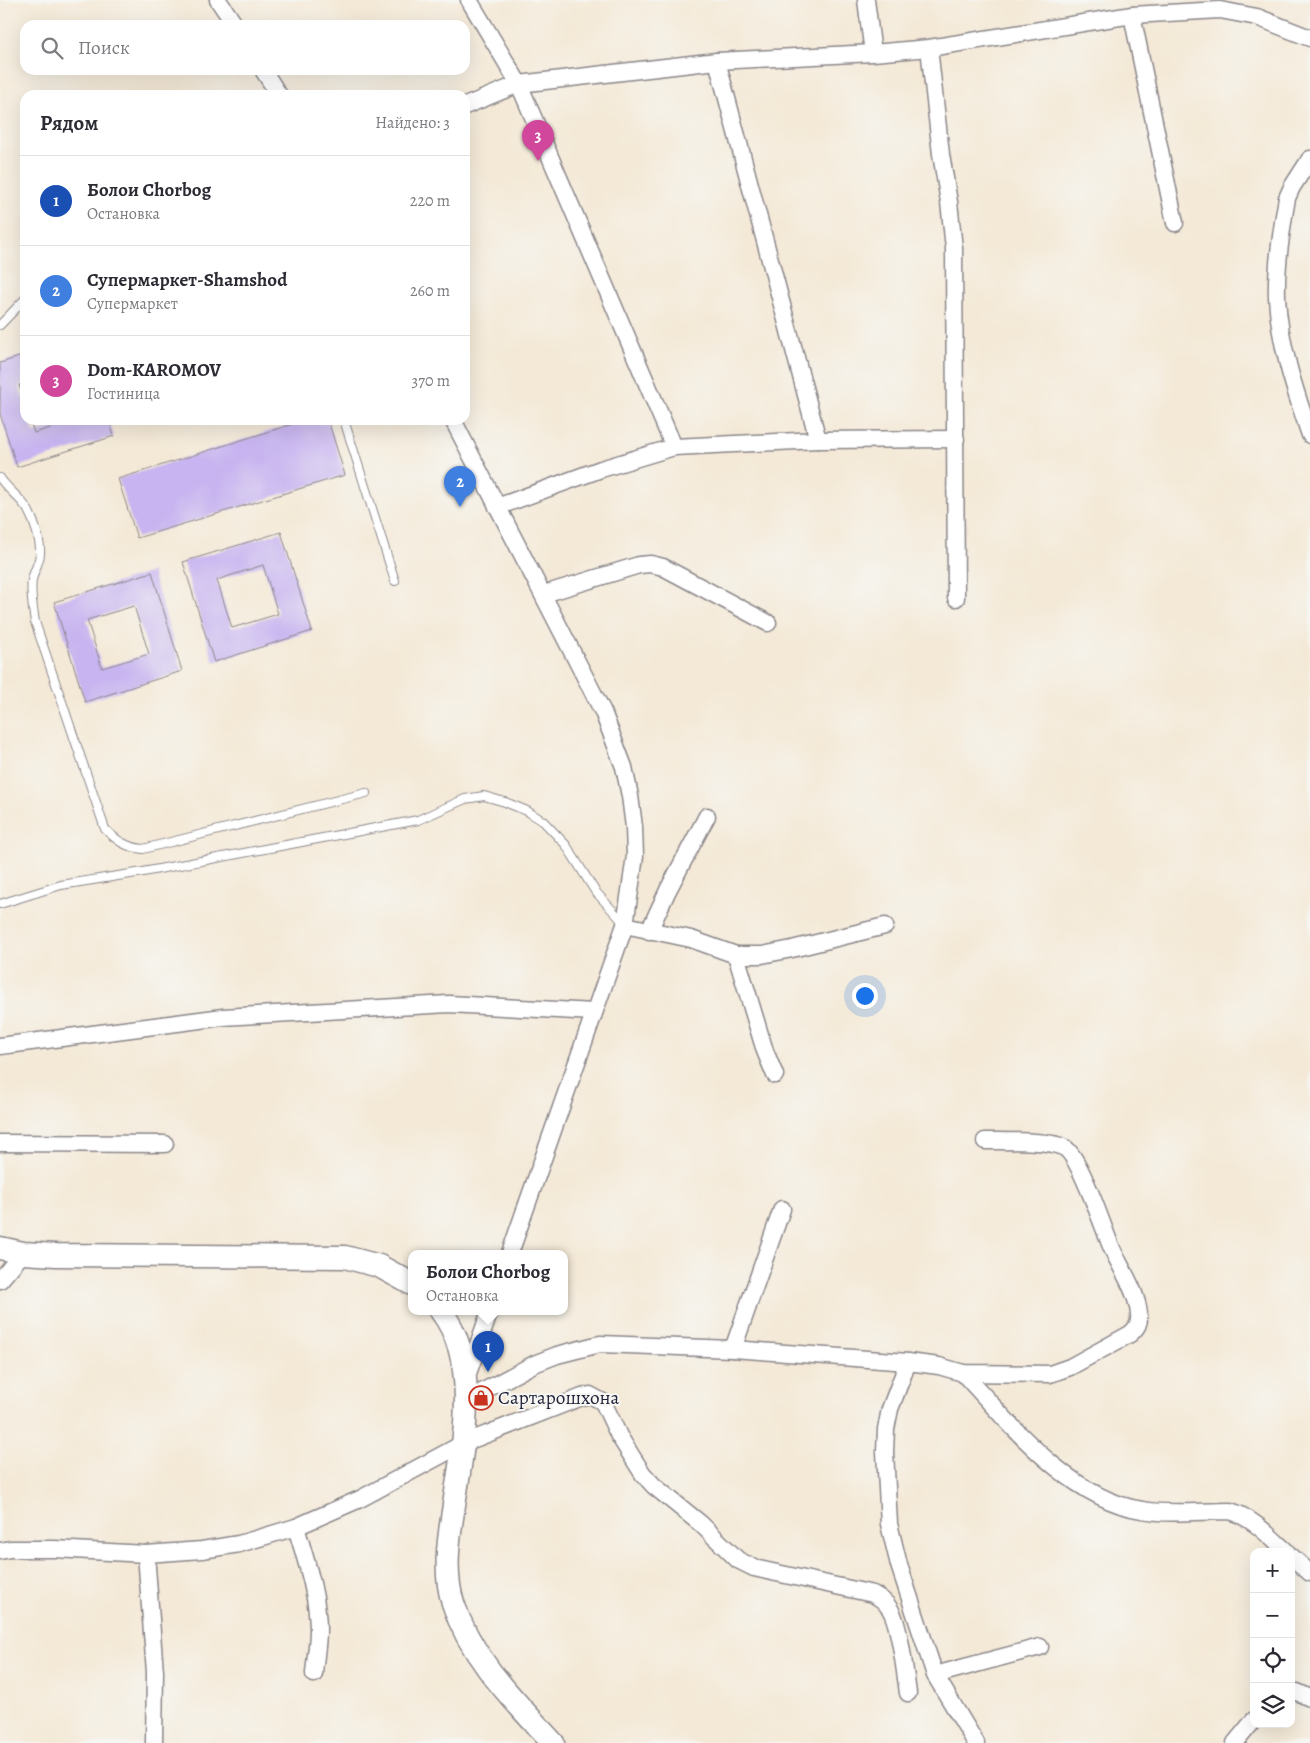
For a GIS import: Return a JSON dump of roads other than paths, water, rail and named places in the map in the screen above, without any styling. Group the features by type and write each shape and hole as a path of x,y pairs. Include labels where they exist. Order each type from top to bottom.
{"street":[{"path":"218,0 232,20"},
{"path":"469,0 519,84 674,447"},
{"path":"866,0 873,53"},
{"path":"470,104 519,84 717,61 873,53 928,48 1132,15 1220,10 1257,17 1310,38"},
{"path":"1132,15 1175,223"},
{"path":"928,48 954,248 956,598"},
{"path":"717,61 818,440"},
{"path":"266,75 276,90"},
{"path":"1310,159 1287,198 1277,279 1277,297 1290,373 1310,435"},
{"path":"456,425 603,712 624,767 632,811 635,856 625,925 511,1250"},
{"path":"497,506 674,447 818,440 956,439"},
{"path":"544,594 640,565 651,564 663,567 768,623"},
{"path":"650,931 668,890 707,816"},
{"path":"625,925 690,938 736,955 762,955 885,926"},
{"path":"736,955 765,1052 775,1075"},
{"path":"0,1046 223,1017 449,1004 594,1012"},
{"path":"466,1390 557,1355 600,1344 733,1349 908,1362 939,1366 963,1373 1050,1374 1070,1367 1130,1334 1135,1330 1139,1322 1135,1296 1110,1245 1088,1187 1070,1152 1057,1144 985,1141"},
{"path":"0,1143 165,1144"},
{"path":"733,1349 782,1209"},
{"path":"0,1248 23,1253 56,1255 345,1257 379,1266 408,1282"},
{"path":"0,1280 23,1253"},
{"path":"444,1315 450,1322 460,1350 466,1390 464,1443 449,1536 448,1572 452,1601 462,1627 480,1657 498,1682 553,1743"},
{"path":"466,1390 489,1315"},
{"path":"908,1362 890,1409 886,1429 885,1452 889,1524 899,1565 935,1675 976,1743"},
{"path":"963,1373 1020,1436 1080,1486 1100,1497 1124,1506 1142,1510 1162,1512 1230,1511 1239,1513 1268,1534 1283,1548"},
{"path":"0,1551 10,1549 54,1549 146,1554 202,1550 239,1544 296,1527 360,1499 464,1443 590,1395 603,1402 619,1436 643,1474 654,1486 701,1524 738,1560 754,1568 873,1594 884,1600 892,1610 896,1625 908,1693"},
{"path":"296,1527 313,1588 316,1610 318,1632 314,1674"},
{"path":"146,1554 155,1672 154,1743"},
{"path":"1295,1560 1310,1573"},
{"path":"935,1675 1040,1647"},
{"path":"1295,1692 1310,1698"},
{"path":"1235,1743 1250,1725"}],"lane":[{"path":"0,325 20,304"},
{"path":"346,425 395,581"},
{"path":"0,478 22,502 32,519 40,546 38,562 32,579 32,602 35,622 105,829 119,843 131,848 143,849 366,793"},
{"path":"0,904 61,885 143,872 410,821 465,799 484,796 527,811 543,821 566,845 595,891 625,925"}],"place":[{"name":"Dom-KAROMOV","path":"538,161"},
{"name":"Супермаркет-Shamshod","path":"460,507"},
{"name":"Болои Chorbog","path":"488,1372"},
{"name":"Сартарошхона","path":"481,1398"}]}
